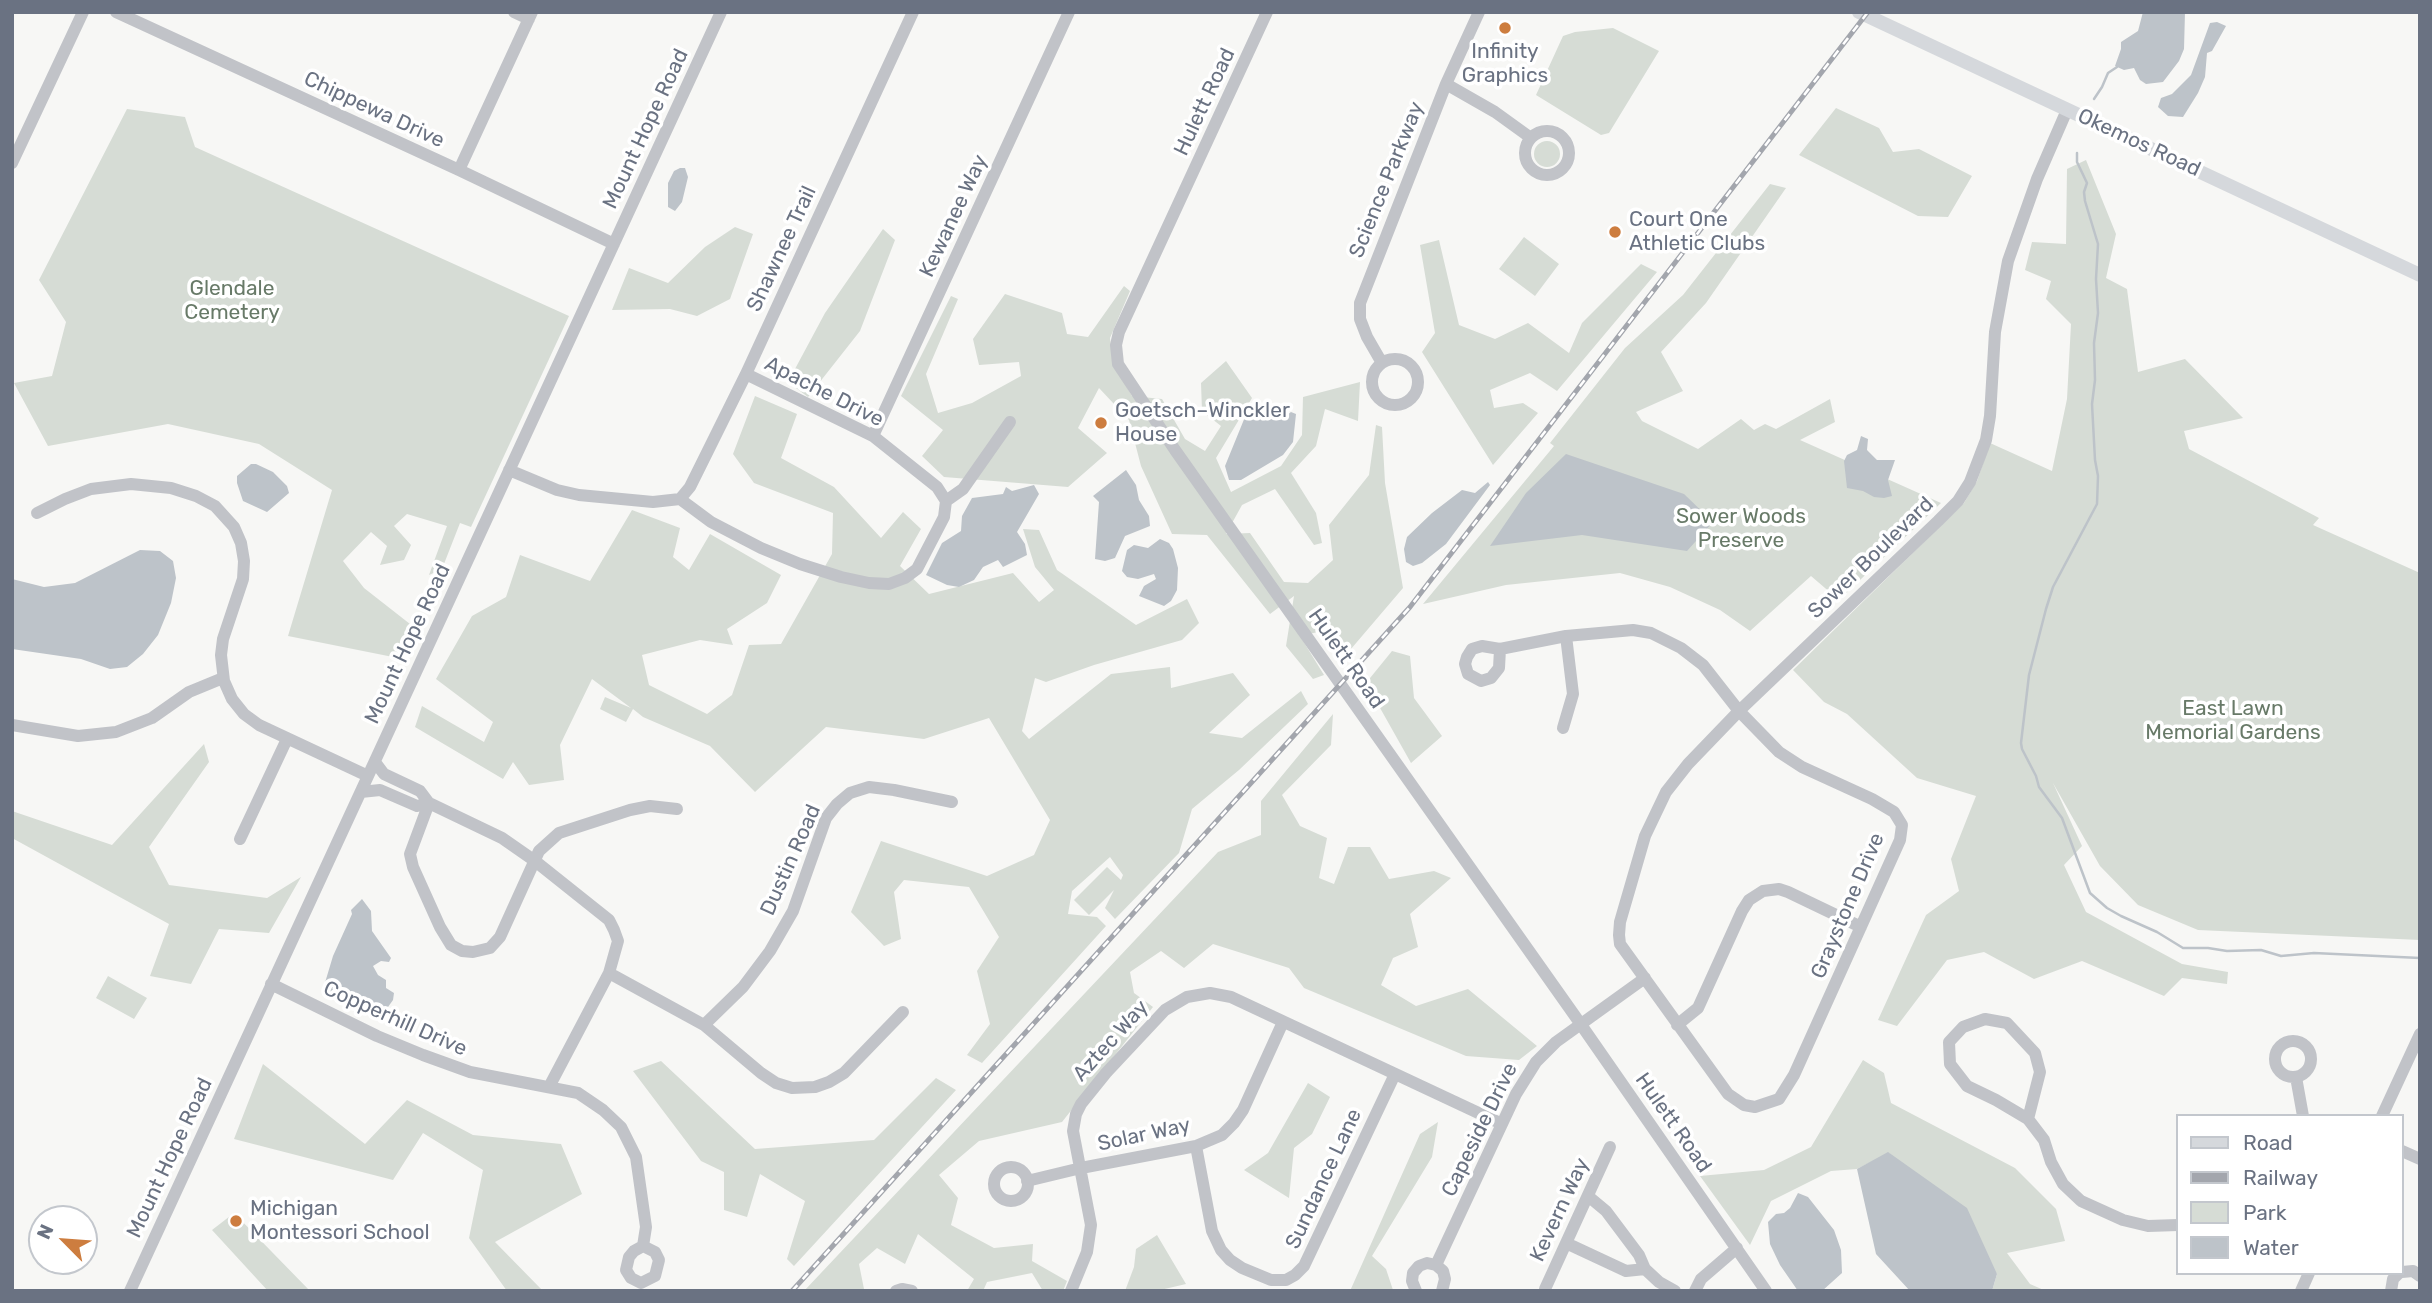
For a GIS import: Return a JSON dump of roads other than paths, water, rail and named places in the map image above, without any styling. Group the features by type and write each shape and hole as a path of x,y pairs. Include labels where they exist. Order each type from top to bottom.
{"main road":[{"name":"Okemos Road","path":"1859,12 2420,275"}],"street":[{"path":"12,163 83,12"},
{"name":"Chippewa Drive","path":"116,12 614,244"},
{"path":"459,170 531,16 514,12"},
{"name":"Mount Hope Road","path":"130,1291 722,12"},
{"name":"Shawnee Trail","path":"680,499 691,487 746,374 913,12"},
{"name":"Kewanee Way","path":"873,436 1069,12"},
{"name":"Hulett Road","path":"1267,12 1119,332 1116,351 1118,364 1766,1291"},
{"name":"Science Parkway","path":"1382,363 1360,319 1360,303 1446,84 1479,12"},
{"path":"1446,84 1496,112 1531,138"},
{"name":"Sower Boulevard","path":"1645,978 1620,944 1620,922 1645,836 1666,792 1688,764 1739,711 1938,522 1958,501 1970,482 1986,440 1995,332 2008,261 2037,179 2067,110"},
{"name":"Apache Drive","path":"746,374 873,436 937,487 946,501"},
{"path":"509,470 557,491 579,495 653,502 680,499 711,522 800,564 841,577 889,584 905,578 917,569 944,517 946,501 963,489 1010,422"},
{"path":"37,513 90,489 131,484 184,491 208,501 222,512 238,535 244,561 243,579 222,647 223,678 232,699 244,714 259,726 368,776"},
{"name":"Graystone Drive","path":"1500,649 1566,636 1633,630 1665,639 1703,665 1739,711 1779,752 1802,767 1895,812 1902,825 1900,840 1861,927 1794,1075 1779,1098 1755,1107 1736,1101 1718,1082 1645,978"},
{"path":"1563,728 1573,694 1566,636"},
{"path":"12,725 78,736 116,732 152,718 189,692 223,678"},
{"path":"240,839 287,739"},
{"path":"375,762 384,774 420,791 429,803 502,838 608,920 618,941 609,973 549,1087"},
{"name":"Dustin Road","path":"705,1025 743,987 770,951 793,911 826,818 837,803 850,793 869,787 952,802"},
{"path":"360,792 380,790 417,806 429,803"},
{"path":"429,803 410,854 413,867 440,927 452,945 462,951 482,952 500,937 535,861 548,842 559,833 630,810 650,806 677,809"},
{"path":"1677,1025 1698,1008 1742,911 1749,900 1763,891 1779,889 1861,927"},
{"path":"609,973 705,1025 776,1083 792,1088 815,1087 844,1073 903,1012"},
{"name":"Capeside Drive","path":"1436,1265 1502,1124 1535,1062 1548,1049 1645,978"},
{"name":"Copperhill Drive","path":"271,984 377,1036 470,1072 578,1093 603,1110 621,1127 636,1157 646,1227 643,1246"},
{"name":"Aztec Way","path":"1071,1291 1084,1261 1091,1234 1073,1131 1078,1109 1107,1073 1172,1004 1195,995 1217,994 1231,997 1502,1124"},
{"path":"2028,1119 2040,1072 2035,1053 2007,1023 1985,1018 1963,1027 1949,1041 1950,1064 1967,1086 2028,1119 2045,1140 2051,1162 2063,1184 2081,1201 2123,1220 2148,1226 2176,1225"},
{"name":"Solar Way","path":"1027,1181 1196,1146 1222,1135 1239,1117 1283,1021"},
{"path":"2383,1114 2420,1034"},
{"name":"Sundance Lane","path":"1196,1146 1212,1231 1220,1250 1236,1264 1271,1280 1290,1278 1300,1271 1307,1261 1395,1074"},
{"path":"2296,1077 2303,1114"},
{"name":"Kevern Way","path":"1545,1289 1611,1147"},
{"path":"2404,1152 2420,1159"},
{"path":"1588,1195 1606,1212 1639,1255 1645,1269 1659,1282 1675,1291"},
{"path":"1566,1243 1626,1271 1645,1269"},
{"path":"1695,1291 1701,1279 1737,1248"},
{"path":"1416,1291 1412,1281 1416,1269 1427,1263 1436,1265 1444,1275 1445,1283 1441,1291"},
{"path":"2404,1272 2413,1271 2420,1276"},
{"path":"2301,1291 2308,1275"},
{"path":"2391,1291 2393,1279 2398,1275"},
{"path":"896,1291 912,1291"}],"water":[{"path":"2143,12 2185,12 2184,49 2179,61 2163,82 2146,84 2140,80 2134,68 2124,70 2115,66 2121,42 2138,31"},
{"path":"2217,22 2226,26 2212,51 2207,53 2205,77 2198,93 2183,117 2168,116 2158,107 2161,98 2172,94 2191,75 2210,23"},
{"path":"685,168 688,177 682,202 675,211 668,207 668,183 674,171"},
{"path":"1291,412 1296,414 1293,442 1283,455 1241,480 1229,480 1225,466 1245,417 1271,416 1280,420"},
{"path":"1861,436 1868,439 1867,450 1877,460 1895,460 1888,480 1892,496 1874,497 1863,491 1847,488 1844,461 1847,455 1857,450"},
{"path":"1566,454 1684,494 1713,522 1687,551 1582,535 1490,546 1526,493"},
{"path":"251,464 273,472 287,486 289,493 267,512 243,501 237,483 237,476"},
{"path":"1126,470 1136,485 1139,500 1149,516 1150,526 1125,536 1115,558 1105,561 1095,559 1099,502 1093,496"},
{"path":"1488,482 1490,485 1446,544 1422,563 1413,566 1406,562 1404,549 1407,537 1462,490 1475,493"},
{"path":"1034,485 1039,494 1017,532 1025,544 1027,555 1003,567 998,560 983,567 974,580 959,587 947,585 926,575 942,543 961,531 962,516 972,498 1003,494 1006,487 1012,491"},
{"path":"1160,539 1169,543 1173,549 1178,568 1177,590 1171,601 1164,606 1139,596 1144,586 1156,579 1154,574 1138,579 1127,577 1122,571 1127,550 1134,545 1148,548"},
{"path":"140,550 160,551 173,561 176,578 171,603 158,635 143,654 127,667 110,669 81,659 12,649 12,579 44,587 75,583"},
{"path":"362,899 371,911 372,931 391,958 389,962 381,961 373,966 378,975 386,980 386,988 394,993 388,1007 374,1015 337,997 324,986 333,956 352,914 351,910"},
{"path":"1888,1152 1967,1208 1997,1274 1992,1291 1910,1291 1876,1254 1857,1169"},
{"path":"1798,1193 1808,1197 1834,1230 1841,1250 1842,1273 1822,1291 1798,1291 1780,1265 1770,1244 1768,1222 1776,1214 1784,1213 1790,1208"}],"waterway":[{"path":"2094,99 2108,73 2117,67"},
{"path":"2077,153 2077,162 2087,183 2085,201 2098,244 2098,313 2092,404 2098,476 2097,504 2053,587 2046,609 2029,675 2022,749 2039,787 2062,818 2090,893 2121,916 2157,932 2183,948 2261,950 2281,956 2314,953 2420,958"}],"railway":[{"path":"792,1291 1410,607 1868,12"}],"place":[{"name":"Infinity Graphics","path":"1505,28"},
{"name":"Court One Athletic Clubs","path":"1615,232"},
{"name":"Goetsch–Winckler House","path":"1101,423"},
{"name":"Michigan Montessori School","path":"236,1221"}],"park label":[{"name":"Glendale Cemetery","path":"232,301"},
{"name":"Sower Woods Preserve","path":"1741,529"},
{"name":"East Lawn Memorial Gardens","path":"2233,721"}]}
